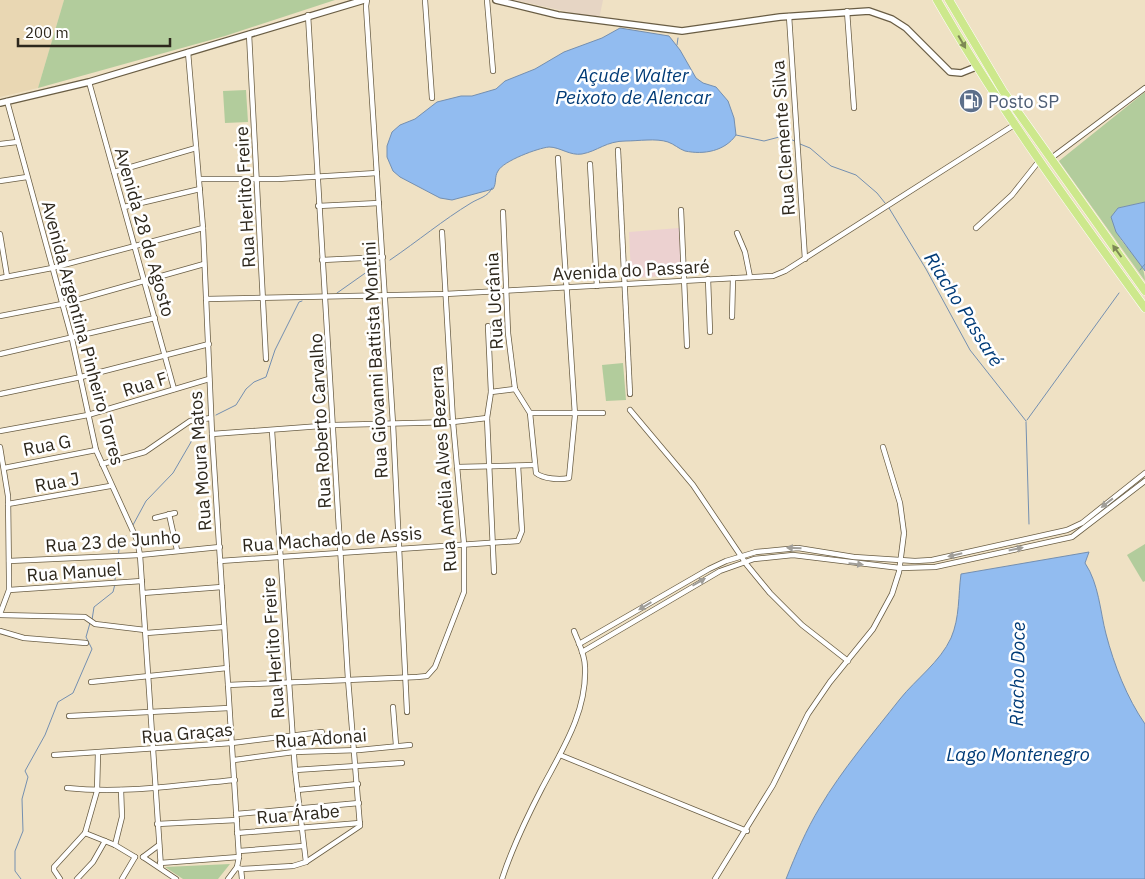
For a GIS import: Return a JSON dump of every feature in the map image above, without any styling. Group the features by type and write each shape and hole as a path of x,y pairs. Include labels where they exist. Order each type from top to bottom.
{"main road":[{"path":"1145,291 989,70 949,1 939,3 978,71 1014,125 1145,308"},
{"path":"978,71 989,70"},
{"path":"1058,188 1067,182"},
{"path":"1067,200 1076,193"}],"street":[{"path":"425,0 432,98"},
{"path":"487,0 493,71"},
{"path":"496,0 558,15 682,31 789,16 847,11 869,12 897,22 919,39 950,72 958,74 978,71"},
{"path":"0,103 89,82 308,15 365,1"},
{"name":"Rua Giovanni Battista Montini","path":"365,1 393,424 407,677 407,712"},
{"path":"847,11 854,108"},
{"name":"Rua Roberto Carvalho","path":"308,15 318,176 318,206 326,298 348,678 357,766 360,824"},
{"name":"Rua Clemente Silva","path":"789,16 805,258"},
{"name":"Rua Herlito Freire","path":"250,34 266,359"},
{"name":"Rua Moura Matos","path":"188,52 203,228 211,418 234,760 239,868"},
{"name":"Avenida 28 de Agosto","path":"89,82 174,390"},
{"path":"1050,159 1145,88"},
{"name":"Avenida Argentina Pinheiro Torres","path":"7,101 72,339 96,450 110,486 136,540 140,555 161,866"},
{"name":"Avenida do Passaré","path":"206,299 446,294 773,276 805,258 1014,125"},
{"path":"0,144 17,142"},
{"path":"114,172 196,148"},
{"path":"618,150 630,394"},
{"path":"491,392 515,389 530,413 536,473 540,476 566,479 571,476 575,414 558,158"},
{"path":"976,228 1012,195 1039,161"},
{"path":"590,164 597,286"},
{"path":"199,180 377,173"},
{"path":"0,181 27,177"},
{"path":"124,207 200,189"},
{"path":"318,206 379,204"},
{"path":"681,210 687,346"},
{"name":"Rua Ucrânia","path":"503,212 510,352 515,389"},
{"path":"0,278 52,268 203,228"},
{"name":"Rua Amélia Alves Bezerra","path":"407,677 431,673 448,637 463,598 464,544 453,422 442,232"},
{"path":"0,234 8,276"},
{"path":"737,234 745,252 750,277"},
{"path":"322,260 383,257"},
{"path":"0,316 62,304 204,264"},
{"path":"732,317 733,278"},
{"path":"708,279 710,332"},
{"path":"0,354 72,339 155,318"},
{"name":"Rua Ucrânia","path":"487,418 491,392 488,326"},
{"path":"0,394 81,377 209,344"},
{"name":"Rua F","path":"0,431 88,415 209,379"},
{"path":"630,410 693,485 744,562 770,592 802,625 848,661"},
{"path":"530,413 603,413"},
{"path":"102,464 146,452 190,421 211,418"},
{"path":"212,434 334,426 453,422 487,418 494,572"},
{"name":"Rua Herlito Freire","path":"272,431 292,734 306,862"},
{"path":"0,447 8,504 9,590 0,615 34,617 77,616 91,621 146,632 224,627"},
{"path":"715,879 774,785 808,714 873,629 884,611 900,568 904,533 900,503 883,447"},
{"name":"Rua G","path":"4,468 96,450"},
{"path":"457,467 536,465"},
{"name":"Rua Machado de Assis","path":"220,561 492,541 516,541 521,538 522,531 518,466"},
{"path":"579,644 709,568 740,556 771,550 798,548 854,557 932,560 1067,530 1082,523 1145,473"},
{"path":"582,652 710,576 744,562 778,555 793,555 900,568 935,567 1072,537 1145,481"},
{"name":"Rua J","path":"8,504 110,486"},
{"path":"155,518 175,513"},
{"path":"169,514 177,550"},
{"name":"Rua 23 de Junho","path":"8,561 140,555 220,547"},
{"name":"Rua Manuel","path":"9,590 142,581"},
{"path":"143,593 222,587"},
{"path":"502,879 534,805 572,730 584,697 585,665 574,630"},
{"path":"0,631 33,639 86,643"},
{"path":"91,682 227,668"},
{"path":"228,685 348,678 407,677"},
{"path":"393,707 396,745"},
{"path":"69,716 229,708"},
{"name":"Rua Graças","path":"54,755 232,744 292,734 322,732"},
{"name":"Rua Adonai","path":"234,760 294,752 355,748 359,750 410,745"},
{"path":"60,879 54,870 55,866 85,833 97,791 98,753"},
{"path":"560,755 746,831"},
{"path":"295,770 402,763"},
{"path":"67,788 97,791 122,790 235,780"},
{"path":"297,790 358,784"},
{"path":"115,845 122,817 122,790"},
{"path":"157,824 359,803"},
{"path":"228,879 239,868 293,866 306,862 360,824"},
{"name":"Rua Árabe","path":"237,833 360,824"},
{"path":"85,833 115,845 136,857 143,857 161,866 176,879"},
{"path":"77,879 93,862 105,841"},
{"path":"143,857 159,845"},
{"path":"161,866 303,846"},
{"path":"122,879 136,857"},
{"path":"239,868 242,879"}],"shaded area":[{"path":"0,0 64,0 38,88 0,97"},
{"path":"515,0 603,0 599,19"},
{"path":"679,228 682,275 633,278 631,276 629,232"}],"green space":[{"path":"64,0 335,0 225,36 38,88"},
{"path":"246,90 248,122 225,123 223,91"},
{"path":"1145,92 1145,202 1118,208 1115,221 1121,239 1139,261 1145,281 1059,161"},
{"path":"623,363 626,400 606,401 602,365"},
{"path":"1145,544 1145,581 1143,582 1127,555"},
{"path":"230,864 218,879 183,879 165,867"}],"water":[{"name":"Açude Walter Peixoto de Alencar","path":"620,28 669,36 680,50 696,78 703,83 716,87 728,101 734,118 736,135 726,145 707,152 685,151 668,142 653,140 619,141 582,154 573,154 553,147 544,148 529,152 501,167 497,173 493,189 452,200 440,198 400,177 393,171 387,157 387,146 392,132 400,125 415,119 437,102 461,96 472,96 496,89 505,81 535,69 564,52 602,38"},
{"path":"1145,202 1145,271 1116,232 1111,217 1118,208"},
{"name":"Lago Montenegro","path":"1089,552 1085,563 1096,589 1113,657 1127,692 1145,724 1145,879 786,879 810,824 838,780 900,699 934,663 946,647 956,622 961,574"}],"waterway":[{"path":"677,45 678,38"},
{"name":"Riacho Passaré","path":"736,135 764,141 783,136 797,142"},
{"name":"Riacho Passaré","path":"800,144 810,148 831,166 856,175 877,193 885,203"},
{"name":"Riacho Passaré","path":"390,260 450,216 486,195 492,188"},
{"name":"Riacho Passaré","path":"889,208 926,269 970,350 1026,421"},
{"path":"1140,270 1145,264"},
{"name":"Riacho Passaré","path":"337,293 371,269 380,266"},
{"path":"1027,420 1119,293"},
{"name":"Riacho Passaré","path":"216,415 236,405 246,389 254,382 266,377 275,350 299,302 302,301"},
{"name":"Riacho Doce","path":"1026,422 1029,524"},
{"name":"Riacho Passaré","path":"133,525 146,501 173,473 191,442 196,428"},
{"name":"Riacho Passaré","path":"115,580 120,542 126,536"},
{"name":"Riacho Passaré","path":"92,620 94,607 113,592 115,584"},
{"name":"Riacho Passaré","path":"21,879 15,871 15,851 23,831 22,799 28,777 25,771 45,735 58,702 73,693 92,649 86,637 90,623"}],"place":[{"name":"Posto SP","path":"971,101"}]}
